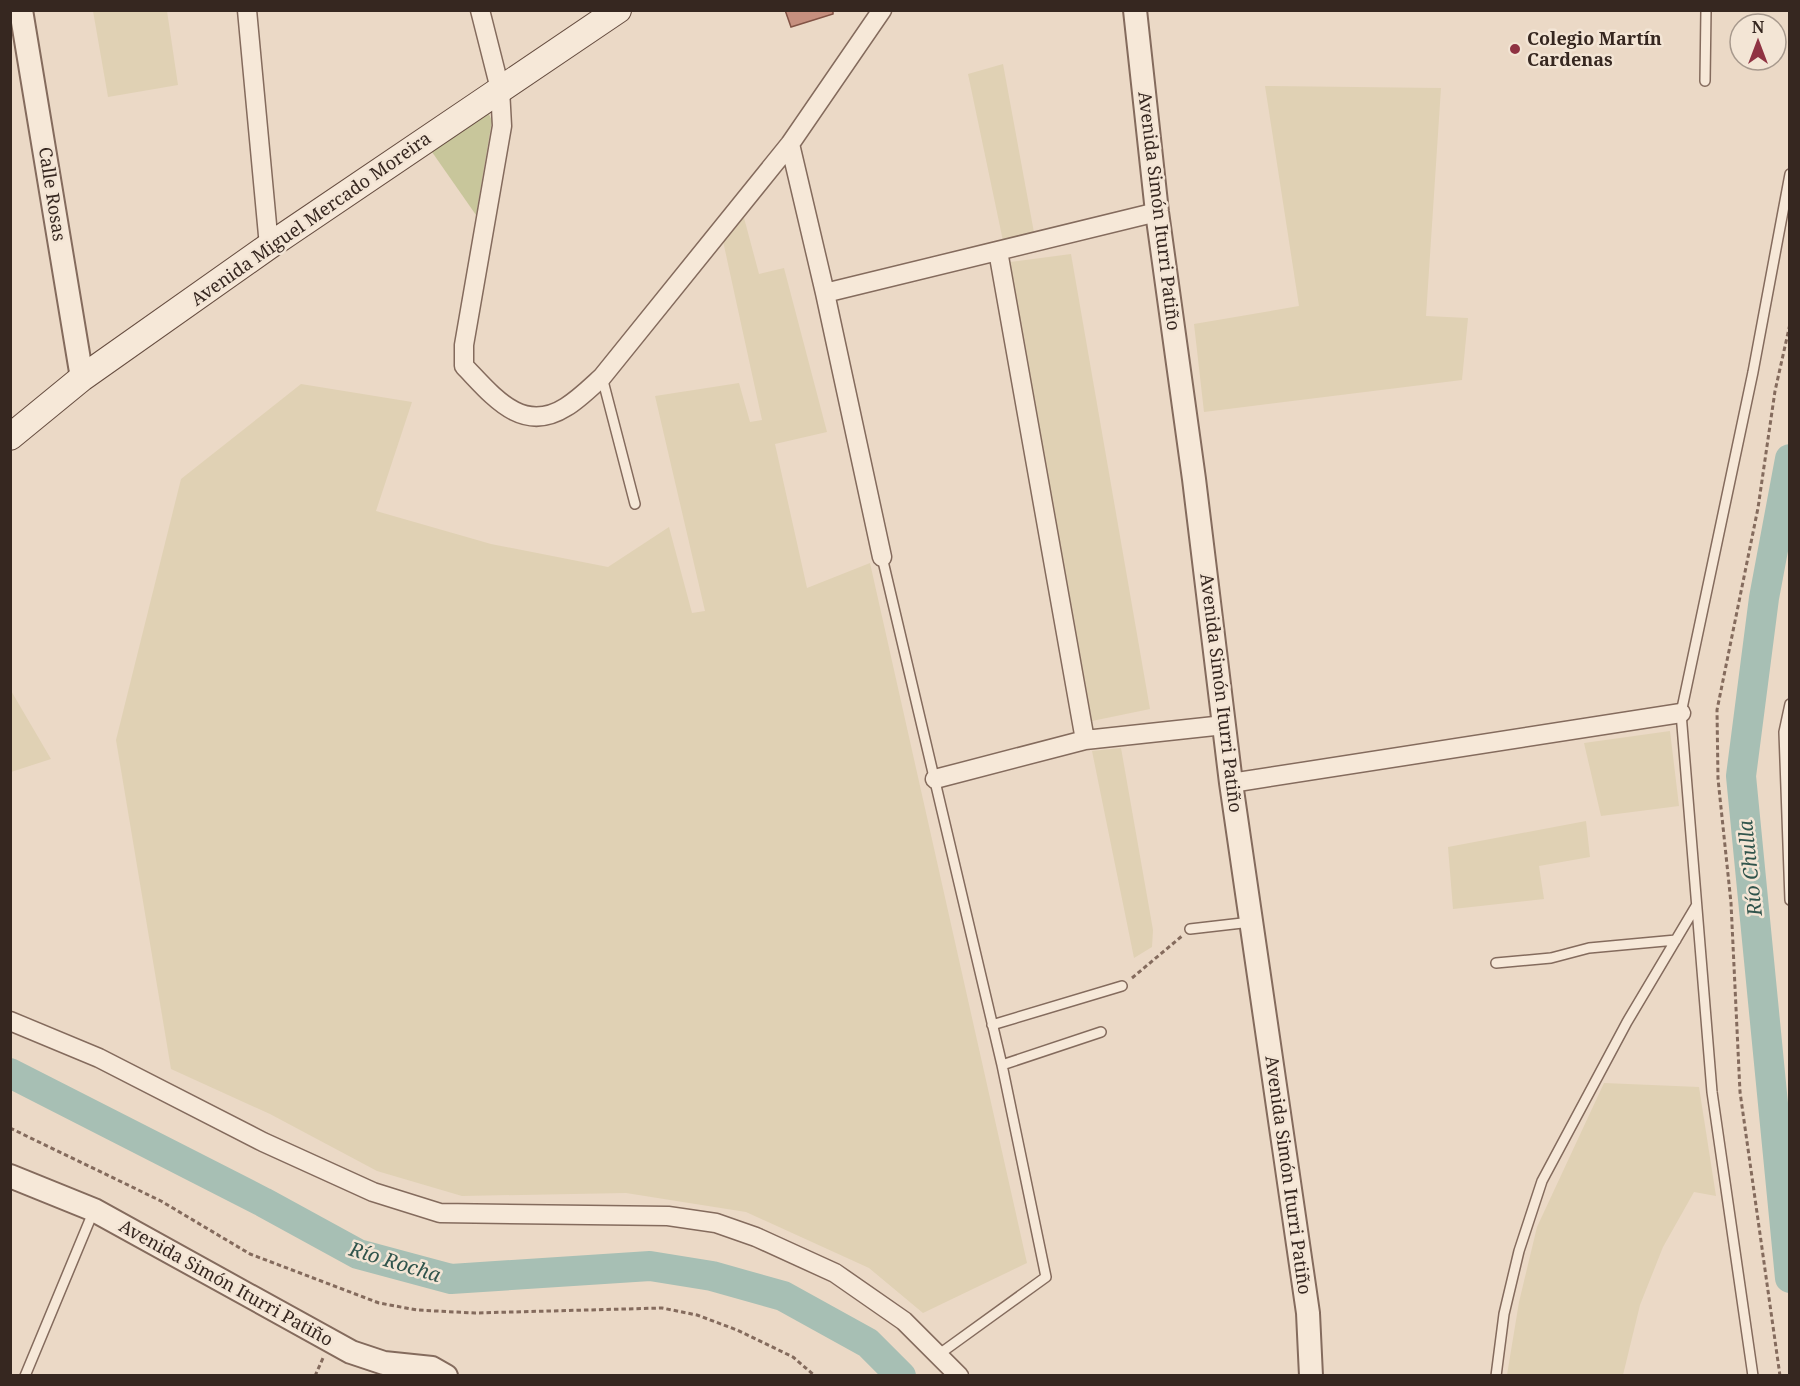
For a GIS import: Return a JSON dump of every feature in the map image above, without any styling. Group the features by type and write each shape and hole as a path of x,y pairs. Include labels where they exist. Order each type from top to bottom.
{"main road":[{"name":"Avenida Miguel Mercado Moreira","path":"10,437 82,378 269,246 618,10"}],"street":[{"name":"Calle Rosas","path":"21,10 82,378"},
{"path":"247,10 269,246"},
{"path":"480,10 501,88 502,126 464,345 464,366 494,398 523,416 543,418 566,407 602,377 790,144 882,10"},
{"name":"Avenida Simón Iturri Patiño","path":"1135,10 1157,212 1224,725 1308,1313 1311,1376"},
{"path":"790,144 882,557"},
{"path":"825,293 1157,212"},
{"path":"998,251 1085,740"},
{"path":"1232,783 1681,713"},
{"path":"935,779 1085,740 1224,725"},
{"path":"10,1021 99,1058 262,1142 373,1192 440,1213 668,1216 716,1223 756,1237 835,1273 904,1321 959,1376"},
{"name":"Avenida Simón Iturri Patiño","path":"10,1176 94,1210 351,1352 384,1363 432,1368 446,1376"}],"lane":[{"path":"1705,81 1706,10"},
{"path":"1753,1376 1712,1092 1681,713 1753,372 1790,174"},
{"path":"602,377 635,504"},
{"path":"882,557 1002,1065 1046,1278 938,1355"},
{"path":"1790,704 1784,732 1790,900"},
{"path":"1496,1376 1504,1314 1514,1272 1542,1181 1627,1022 1696,906"},
{"path":"1190,929 1251,922"},
{"path":"1496,963 1551,958 1589,948 1676,940"},
{"path":"992,1025 1122,986"},
{"path":"1002,1065 1101,1032"},
{"path":"25,1376 94,1210"}],"path":[{"path":"1780,1376 1740,1092 1731,903 1718,780 1717,711 1758,508 1775,391 1790,324"},
{"path":"1122,986 1190,929"},
{"path":"10,1128 161,1201 250,1254 378,1303 417,1310 475,1313 662,1308 697,1315 736,1330 793,1358 815,1376"}],"shaded area":[{"path":"93,11 167,11 178,85 108,97"},
{"path":"1003,64 1035,238 1003,241 968,74"},
{"path":"1265,86 1441,88 1426,316 1468,318 1462,380 1204,412 1194,324 1299,306"},
{"path":"489,114 492,121 476,215 432,152"},
{"path":"743,214 759,274 784,268 827,432 775,444 807,588 870,563 1027,1263 923,1313 869,1268 746,1212 626,1193 462,1196 377,1171 270,1114 171,1069 116,740 181,479 301,384 412,402 376,511 491,544 608,567 669,527 692,613 705,611 655,396 739,383 750,422 762,420 723,241"},
{"path":"1071,254 1150,709 1092,721 1010,262"},
{"path":"10,689 51,759 11,772 10,772"},
{"path":"1670,731 1679,806 1601,816 1584,743"},
{"path":"1121,748 1153,930 1152,947 1134,958 1092,751"},
{"path":"1586,821 1590,857 1539,866 1544,899 1453,909 1448,847"},
{"path":"1604,1083 1699,1087 1716,1196 1694,1192 1663,1247 1640,1305 1623,1375 1507,1375 1519,1302 1537,1227"}],"building":[{"path":"785,10 833,10 833,14 791,27"}],"waterway":[{"name":"Río Chulla","path":"1790,459 1764,598 1741,776 1790,1278"},
{"name":"Río Rocha","path":"10,1073 263,1202 358,1254 451,1279 650,1266 712,1276 783,1296 868,1343 901,1376"}],"place":[{"name":"Colegio Martín Cardenas","path":"1515,49"}]}
